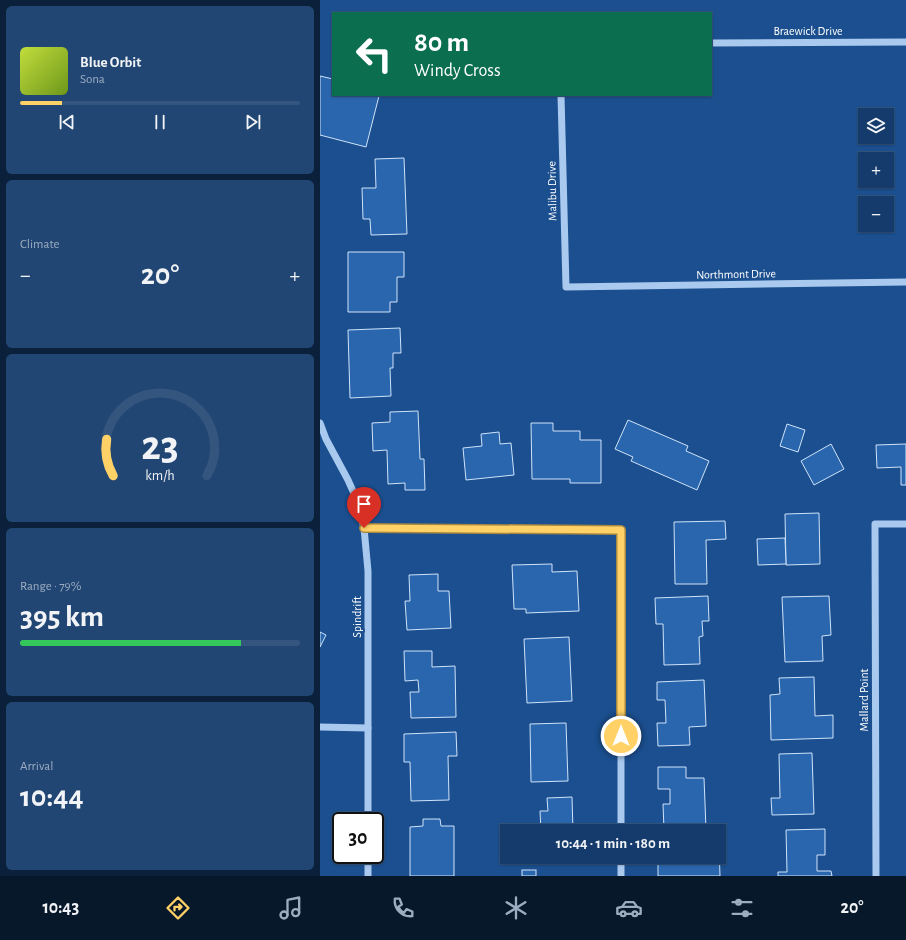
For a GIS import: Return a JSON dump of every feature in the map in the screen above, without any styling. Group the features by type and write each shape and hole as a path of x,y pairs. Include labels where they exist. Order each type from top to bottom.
{"street":[{"name":"Braewick Drive","path":"712,43 906,42"},
{"name":"Malibu Drive","path":"561,96 566,287"},
{"name":"Northmont Drive","path":"566,287 906,282"},
{"name":"Spindrift","path":"320,424 357,500 364,528 368,571 368,812"},
{"name":"Mallard Point","path":"876,876 875,524 906,524"},
{"path":"364,528 621,530 621,824"},
{"path":"320,727 368,728"},
{"path":"368,864 368,876"},
{"path":"621,864 621,876"}],"building":[{"path":"320,76 332,79 332,96 379,96 366,147 320,135"},
{"path":"404,158 407,234 371,235 370,219 363,219 362,188 376,188 375,159"},
{"path":"348,252 404,252 404,277 397,277 397,302 390,302 390,312 348,312"},
{"path":"400,328 401,353 393,353 393,368 390,368 391,396 350,398 348,330"},
{"path":"418,411 420,459 424,459 425,490 405,490 405,483 388,484 387,450 373,451 372,423 390,422 390,412"},
{"path":"628,420 688,446 686,451 709,461 697,490 631,461 633,457 615,449"},
{"path":"531,423 553,423 553,431 580,431 580,440 601,440 601,483 570,483 570,479 532,479"},
{"path":"787,424 805,430 798,452 780,446"},
{"path":"499,432 500,444 511,443 514,475 466,480 463,448 482,446 481,434"},
{"path":"831,444 844,469 814,485 801,461"},
{"path":"906,444 906,485 901,485 901,467 877,468 876,445"},
{"path":"819,513 820,564 786,565 785,514"},
{"path":"725,521 726,539 706,540 707,584 675,584 674,522"},
{"path":"785,538 786,564 758,565 757,539"},
{"path":"552,564 552,572 577,571 579,611 526,613 526,609 514,609 512,565"},
{"path":"438,574 438,591 449,591 451,628 407,630 405,601 410,601 409,575"},
{"path":"708,596 709,621 702,621 703,636 699,637 700,664 664,665 663,624 656,624 655,598"},
{"path":"829,596 831,635 822,636 823,661 785,662 782,597"},
{"path":"320,632 326,635 320,647"},
{"path":"569,637 572,701 527,703 524,639"},
{"path":"404,651 432,651 432,667 455,666 456,717 411,718 410,692 419,692 418,680 405,681"},
{"path":"814,677 815,716 833,715 833,738 771,740 770,695 780,694 779,678"},
{"path":"704,680 706,726 689,727 690,745 658,746 657,723 666,723 665,700 657,700 657,682"},
{"path":"566,723 568,781 531,782 530,724"},
{"path":"456,732 457,756 448,756 449,800 411,801 410,762 404,762 404,734"},
{"path":"812,753 814,814 772,815 771,798 780,798 779,754"},
{"path":"658,767 686,767 686,778 704,778 706,824 664,824 663,804 670,804 670,789 658,789"},
{"path":"572,797 573,824 541,824 540,811 548,811 547,798"},
{"path":"423,819 440,819 441,826 454,826 454,876 410,876 410,827 423,826"},
{"path":"825,829 825,855 817,855 817,871 831,871 832,876 778,876 778,872 787,872 786,830"},
{"path":"658,864 720,864 720,876 658,876"},
{"path":"522,870 536,870 536,876 522,876"}],"route":[{"path":"364,528 621,530 621,736"}]}
